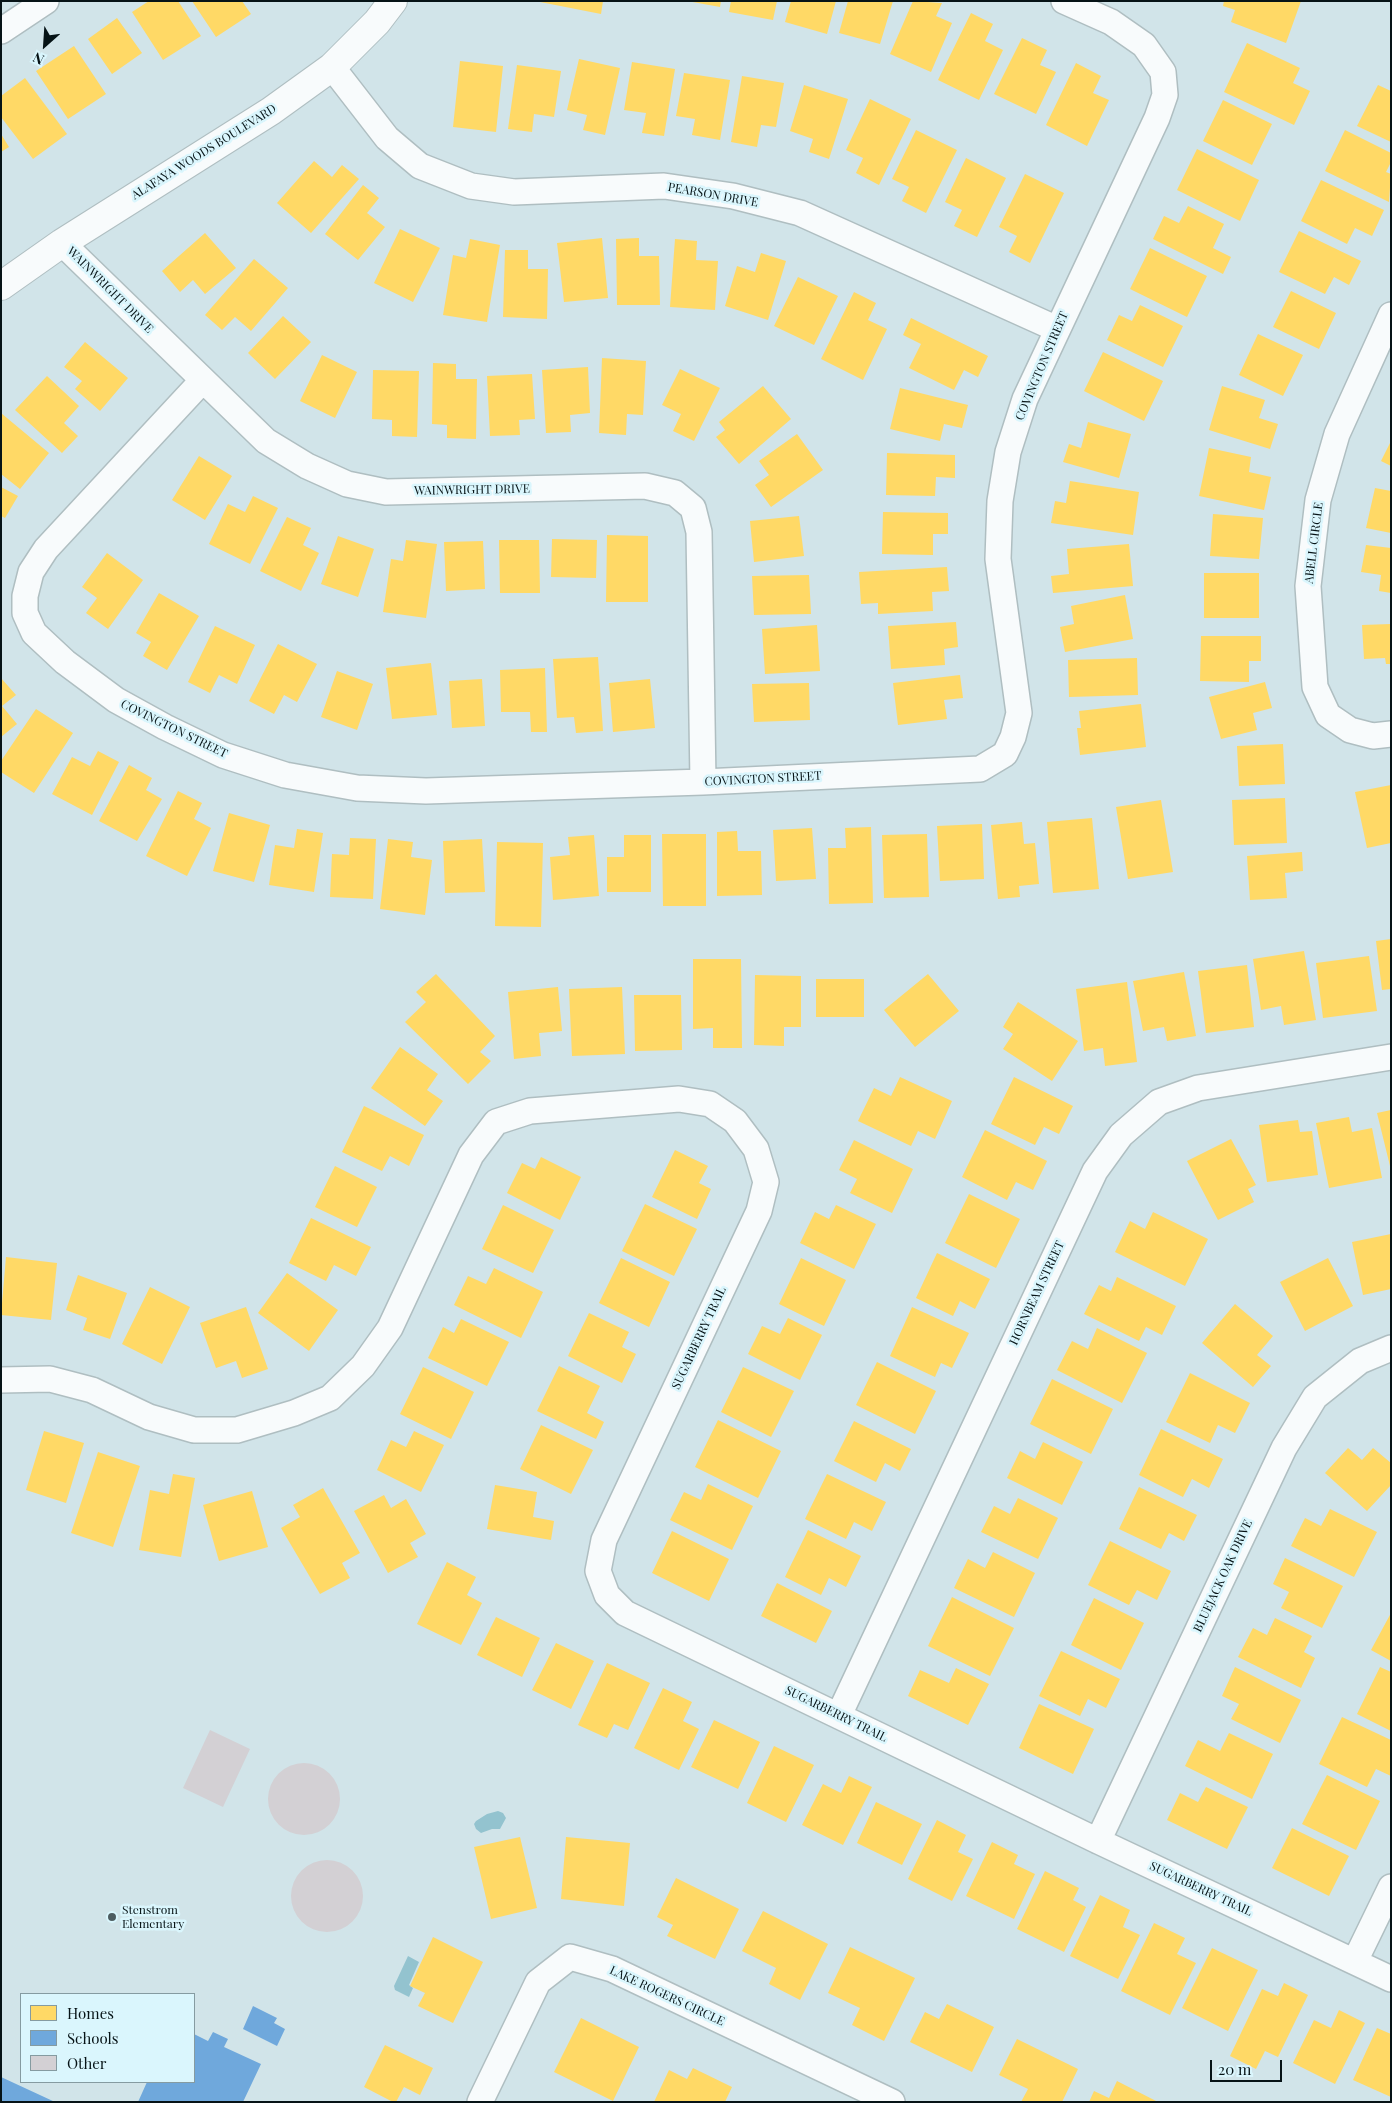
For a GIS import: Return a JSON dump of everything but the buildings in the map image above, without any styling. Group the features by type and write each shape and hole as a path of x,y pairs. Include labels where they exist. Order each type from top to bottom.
{"street":[{"path":"1,31 46,1"},
{"name":"ALAFAYA WOODS BOULEVARD","path":"1,286 62,243 271,111 332,67 377,22 393,1"},
{"name":"COVINGTON STREET","path":"202,381 46,549 31,572 24,596 24,613 34,633 65,662 116,700 165,727 223,755 285,775 357,788 426,791 703,782 980,768 1005,754 1013,736 1019,713 998,559 1000,501 1008,452 1025,400 1157,118 1165,95 1163,72 1144,45 1111,22 1064,1"},
{"name":"PEARSON DRIVE","path":"332,67 387,138 420,166 471,186 514,192 664,186 732,196 800,213 1057,329"},
{"name":"WAINWRIGHT DRIVE","path":"62,243 202,381 266,441 307,466 347,484 386,492 645,486 675,493 693,508 699,532 703,782"},
{"name":"ABELL CIRCLE","path":"1391,315 1337,434 1318,500 1308,586 1315,686 1328,715 1350,730 1373,736 1391,734"},
{"name":"HORNBEAM STREET","path":"839,1715 1094,1171 1121,1135 1159,1102 1198,1088 1391,1057"},
{"name":"SUGARBERRY TRAIL","path":"1,1380 50,1379 92,1390 149,1417 194,1430 237,1430 294,1414 330,1398 363,1366 390,1328 471,1155 496,1122 530,1111 679,1099 710,1104 735,1121 756,1149 766,1182 759,1210 604,1540 598,1571 607,1595 625,1613 1098,1841 1391,1979"},
{"name":"BLUEJACK OAK DRIVE","path":"1098,1841 1284,1448 1315,1397 1360,1361 1391,1348"},
{"path":"1355,1961 1391,1887"},
{"name":"LAKE ROGERS CIRCLE","path":"480,2102 538,1982 570,1957 612,1969 892,2102"}],"water":[{"path":"498,1811 503,1813 506,1818 500,1829 492,1829 481,1833 476,1829 474,1824 476,1821 487,1814"},
{"path":"408,1956 419,1962 409,1985 413,1988 409,1997 395,1990 394,1986"}],"place":[{"name":"Stenstrom Elementary","path":"112,1917"}]}
